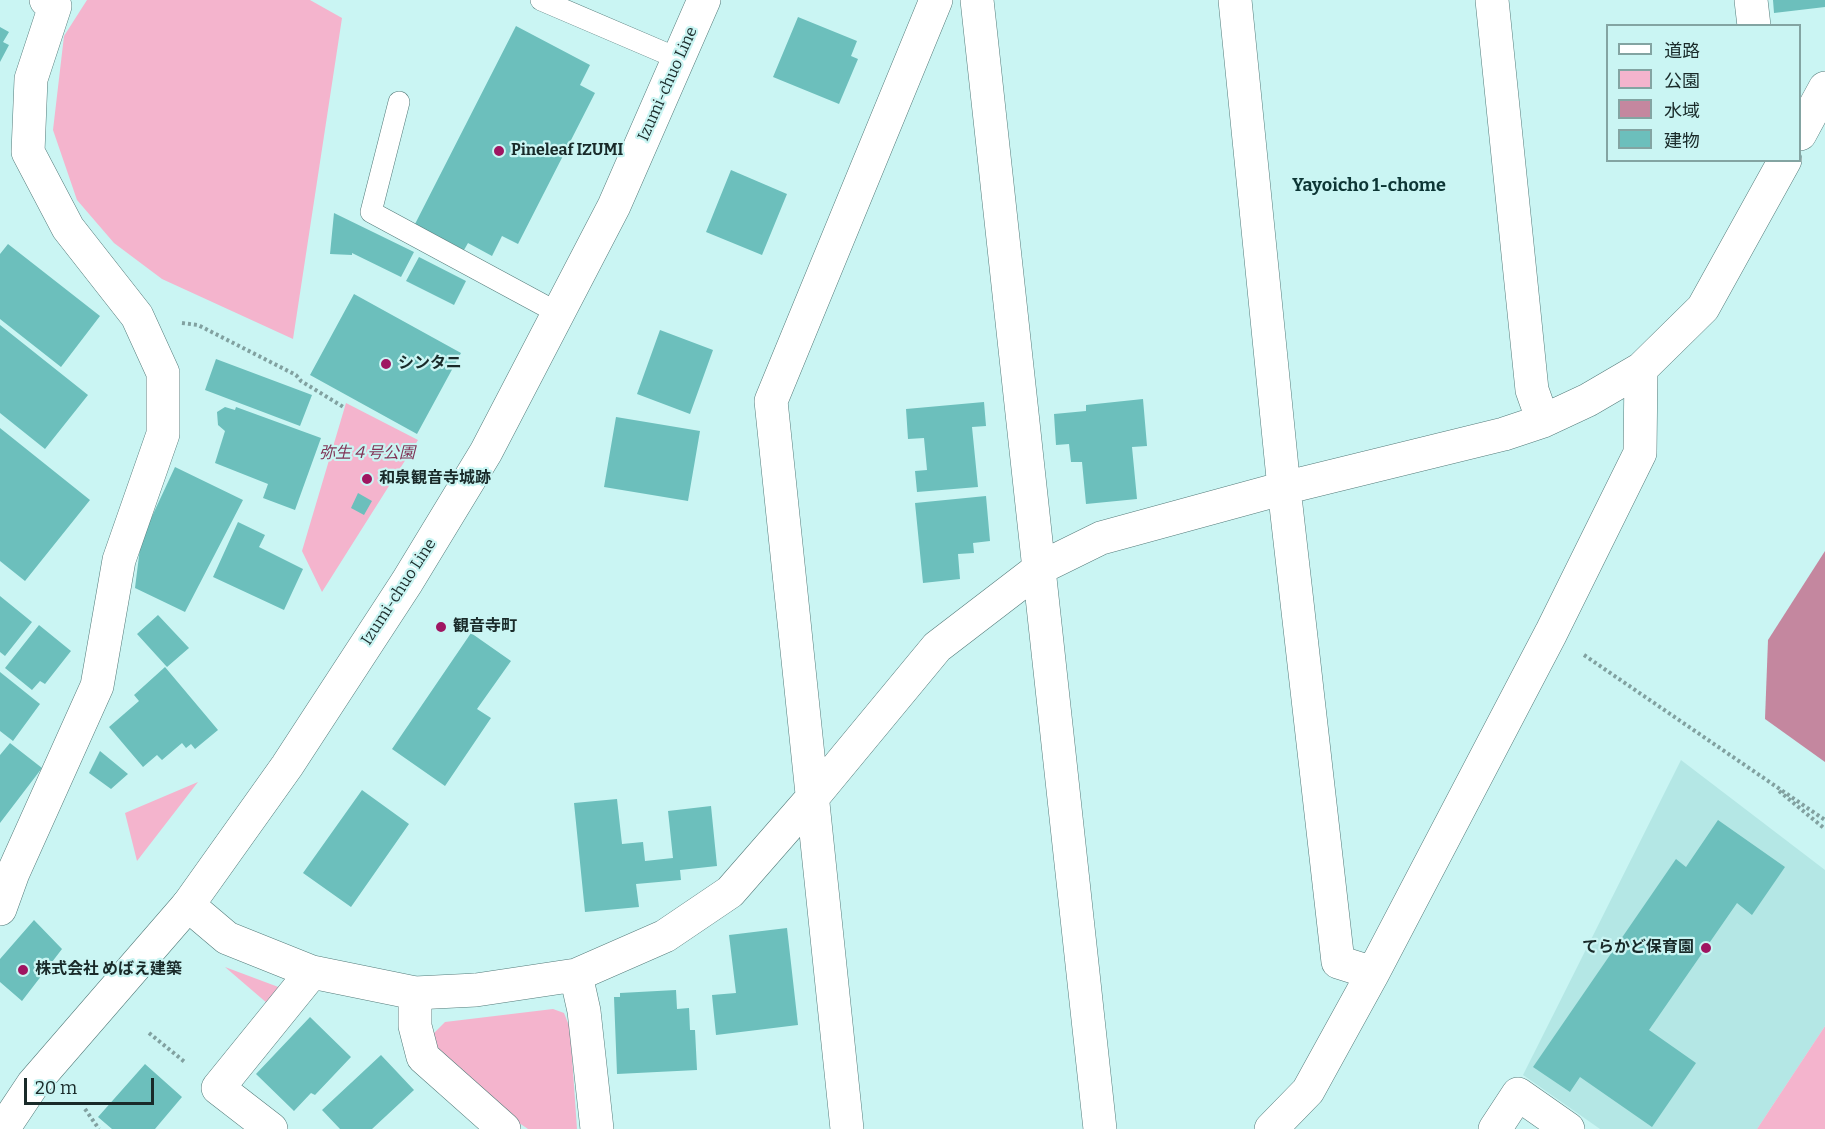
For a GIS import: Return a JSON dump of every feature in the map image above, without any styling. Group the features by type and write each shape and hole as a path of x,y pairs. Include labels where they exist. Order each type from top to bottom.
{"street":[{"name":"Izumi-chuo Line","path":"3,1129 33,1084 188,905 286,766 407,582 486,452 614,206 704,0"},
{"path":"847,1129 771,401 936,0"},
{"path":"977,0 1100,1129"},
{"path":"1235,0 1284,488 1338,962 1373,973"},
{"path":"1492,0 1532,390 1543,421"},
{"path":"1751,0 1754,24"},
{"path":"0,909 7,867 97,686 119,560 164,434 162,373 137,316 68,228 28,152 31,79 53,2"},
{"path":"1801,132 1825,88"},
{"path":"188,905 227,938 312,972 416,993 476,990 576,975 665,936 730,892 813,797 937,647 1040,568 1101,538 1284,488 1504,434 1543,421 1588,400 1641,369 1703,308 1775,169"},
{"path":"1271,1129 1308,1091 1373,973 1551,633 1640,453 1641,369"},
{"path":"271,1129 218,1088 312,972"},
{"path":"576,975 584,1011 597,1129"},
{"path":"416,993 415,1026 423,1057 504,1129"},
{"path":"1495,1129 1518,1094 1568,1129"},
{"path":"0,1107 3,1129"}],"lane":[{"path":"542,0 678,59"},
{"path":"399,102 371,213 558,313"}],"path":[{"path":"137,316 198,325 296,375 301,381 345,408"},
{"path":"1551,633 1825,820"},
{"path":"1758,774 1825,829"},
{"path":"149,1033 192,1068"},
{"path":"85,1109 99,1129"}],"shaded area":[{"name":"てらかど保育園","path":"1681,760 1825,870 1825,1026 1757,1129 1600,1129 1523,1075"}],"green space":[{"path":"87,0 310,0 342,18 293,339 162,279 114,243 77,200 53,130 64,36"},
{"name":"弥生４号公園","path":"346,403 418,440 322,592 302,551"},
{"path":"198,782 137,861 125,813"},
{"path":"225,967 289,991 275,1010"},
{"path":"553,1009 564,1013 570,1028 577,1129 528,1129 494,1106 432,1050 433,1034 445,1022"},
{"path":"1825,1026 1825,1129 1757,1129"}],"water":[{"path":"1825,551 1825,762 1765,719 1768,640"}],"building":[{"path":"1773,0 1825,0 1825,7 1774,13"},
{"path":"798,17 857,41 851,56 858,59 839,104 773,77"},
{"name":"Pineleaf IZUMI","path":"516,26 590,65 580,85 595,93 518,244 502,236 492,256 468,243 464,250 415,224"},
{"path":"0,27 9,32 3,42 9,45 0,62"},
{"path":"731,170 787,194 762,255 706,232"},
{"path":"334,213 414,252 401,277 352,253 352,255 330,254"},
{"path":"8,244 100,316 61,367 0,319 0,254"},
{"path":"419,257 466,281 454,305 406,281"},
{"name":"シンタニ","path":"354,294 461,353 417,434 310,375"},
{"path":"0,325 88,395 45,449 0,413"},
{"path":"660,330 713,350 690,414 637,394"},
{"path":"216,359 312,395 300,426 205,390"},
{"path":"1143,399 1147,446 1132,447 1137,499 1086,504 1082,462 1071,462 1069,444 1056,445 1054,414 1086,411 1086,405"},
{"path":"984,402 986,426 972,427 978,487 917,492 915,471 927,470 924,438 908,439 906,409"},
{"path":"225,407 235,410 236,407 321,438 295,510 263,498 268,484 215,463 225,431 218,425 217,412"},
{"path":"616,417 700,431 688,501 604,487"},
{"path":"0,428 90,500 25,581 0,561"},
{"path":"175,467 243,500 185,612 135,588 141,540"},
{"path":"358,493 372,501 364,515 351,508"},
{"path":"986,496 990,541 973,543 974,553 958,554 960,579 923,583 915,503"},
{"path":"238,522 265,535 259,547 303,569 284,610 213,577"},
{"path":"0,596 32,622 5,656 0,652"},
{"path":"158,615 189,648 167,667 137,634"},
{"path":"39,625 71,651 45,684 40,681 32,690 5,668"},
{"path":"471,633 511,661 477,709 491,718 445,786 392,749"},
{"path":"165,667 218,730 195,749 191,744 186,748 182,743 162,760 157,755 143,767 109,727 139,701 134,695"},
{"path":"0,672 40,704 13,741 0,731"},
{"path":"10,743 42,768 0,823 0,755"},
{"path":"100,751 128,774 111,789 89,773"},
{"path":"362,790 409,824 351,907 303,873"},
{"path":"617,799 622,844 643,842 645,861 673,858 668,811 711,806 717,866 680,870 681,880 636,884 639,907 585,912 574,803"},
{"path":"1718,820 1785,867 1752,915 1737,903 1649,1030 1696,1063 1652,1127 1580,1077 1570,1092 1533,1067 1676,859 1686,867"},
{"name":"株式会社 めばえ建築","path":"34,920 62,949 22,1001 0,982 0,959"},
{"path":"787,928 798,1025 716,1035 712,995 736,993 729,935"},
{"path":"676,990 677,1009 689,1008 690,1030 695,1030 697,1070 617,1074 614,997 620,997 620,993"},
{"path":"310,1017 351,1057 315,1095 311,1093 294,1111 256,1074"},
{"path":"381,1055 414,1090 372,1129 340,1129 322,1110"},
{"path":"145,1064 182,1097 155,1129 112,1129 98,1117"}],"place":[{"name":"Pineleaf IZUMI","path":"499,151"},
{"name":"シンタニ","path":"386,364"},
{"name":"和泉観音寺城跡","path":"367,479"},
{"name":"観音寺町","path":"441,627"},
{"name":"てらかど保育園","path":"1706,948"},
{"name":"株式会社 めばえ建築","path":"23,970"}],"district":[{"name":"Yayoicho 1-chome","path":"1369,186"}]}
